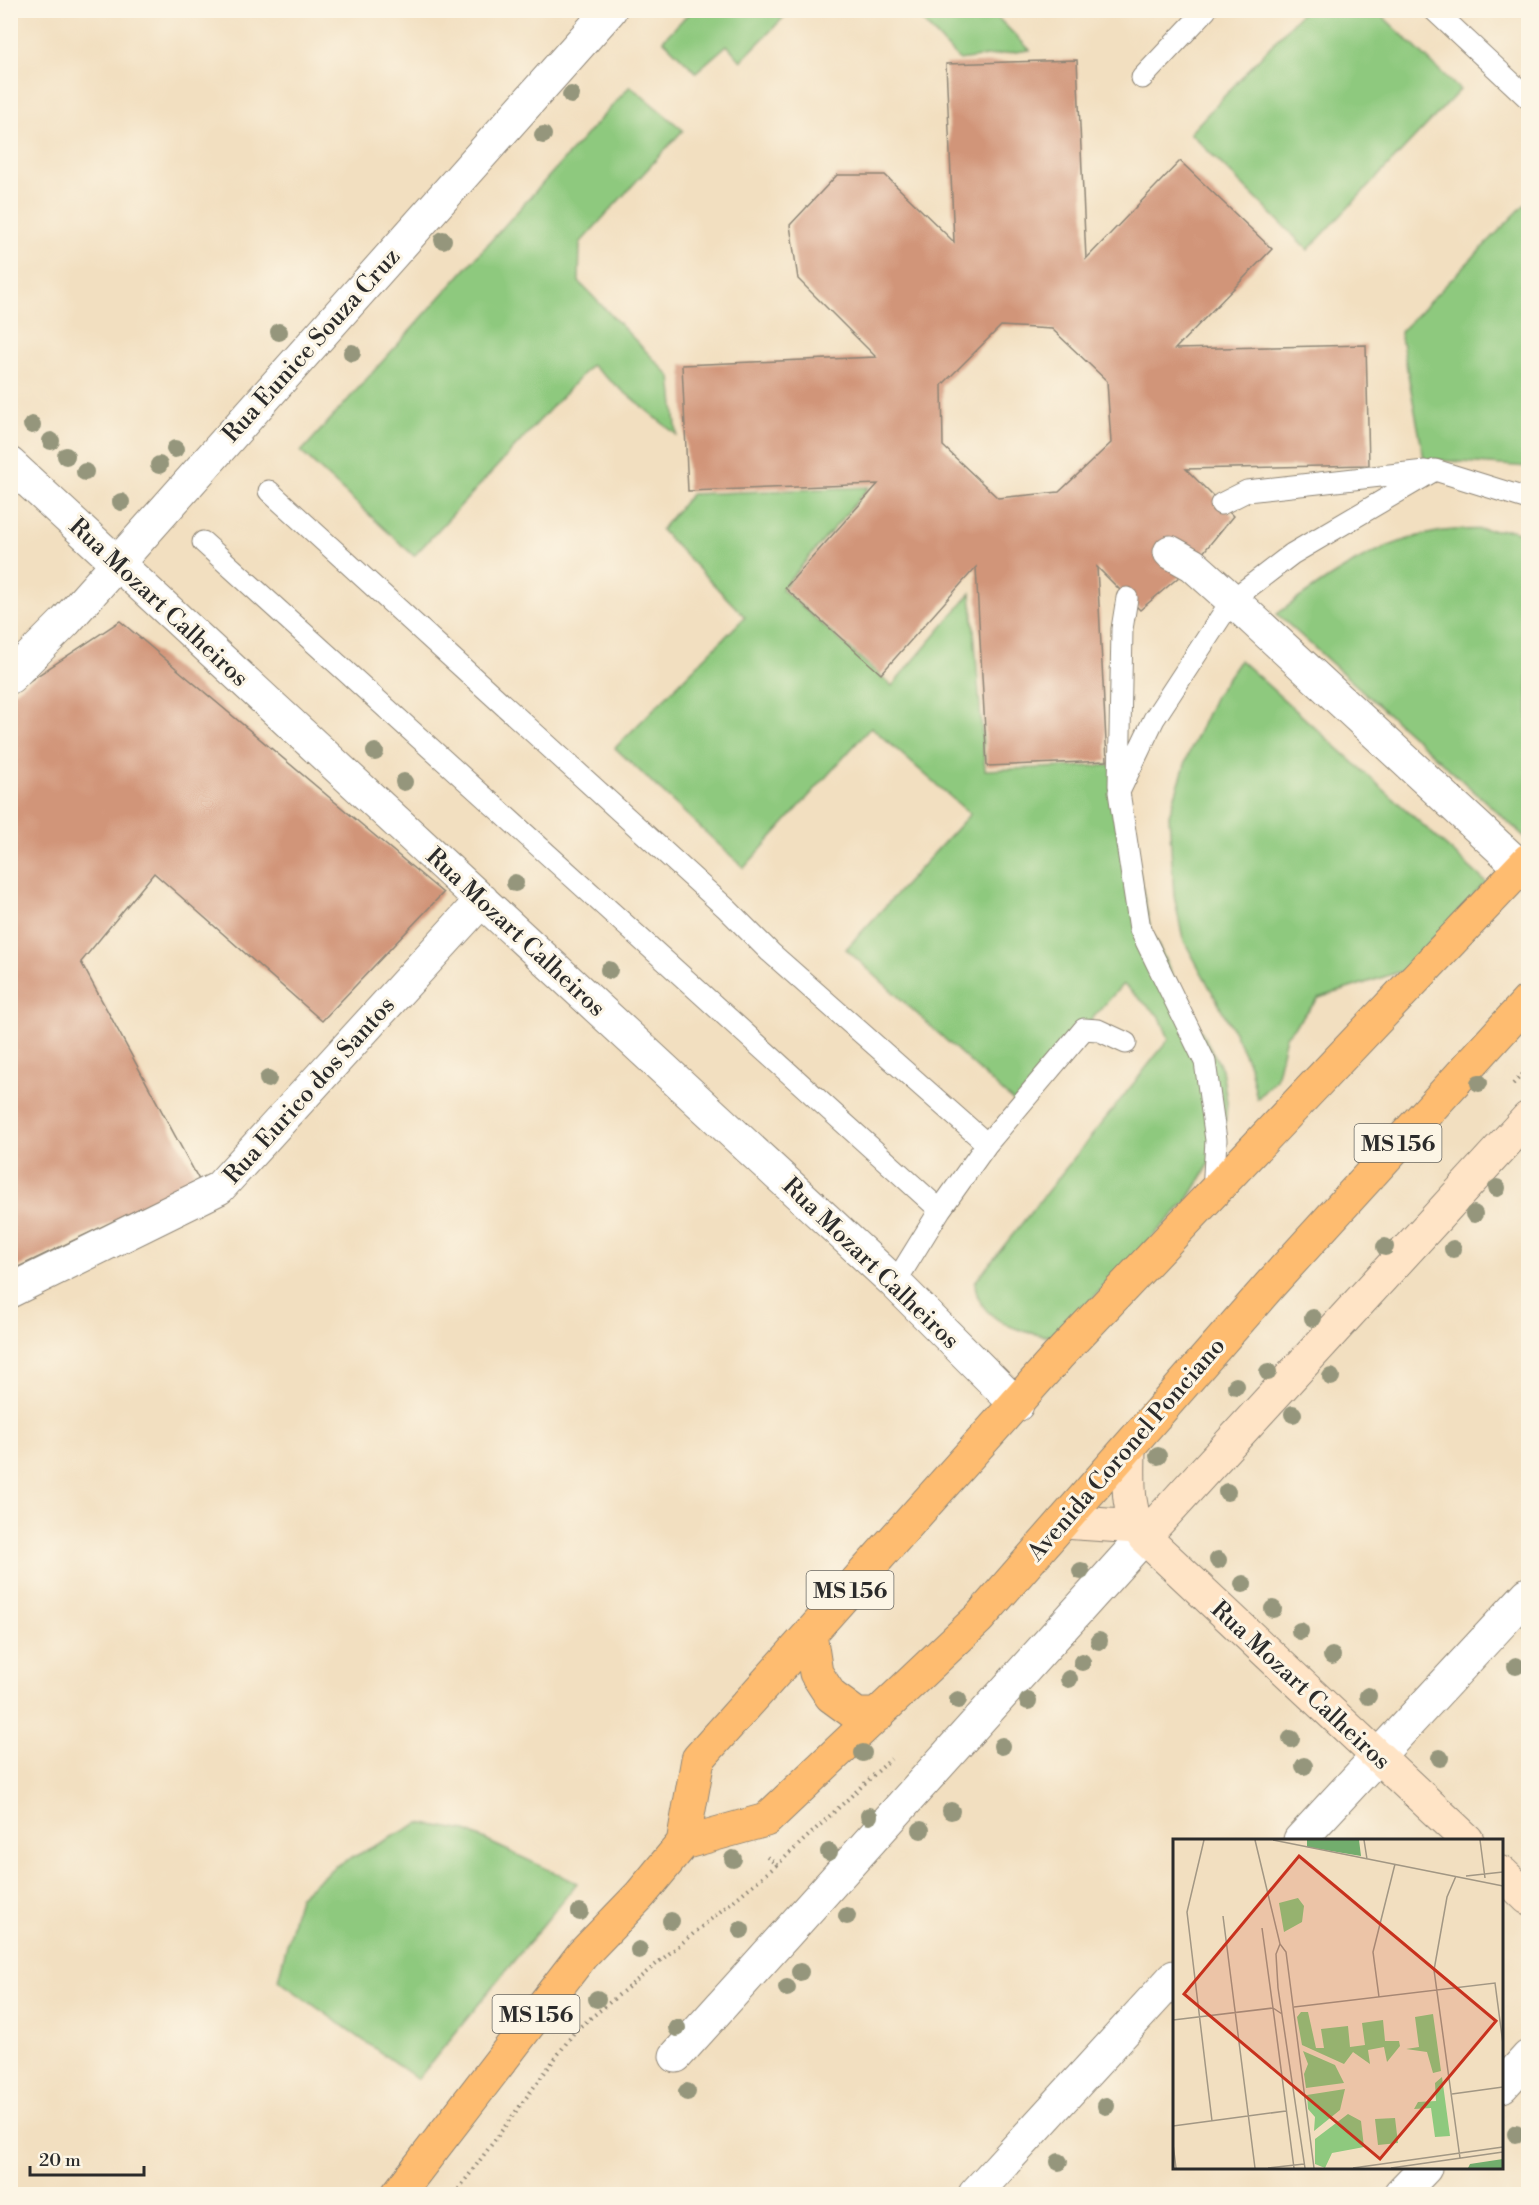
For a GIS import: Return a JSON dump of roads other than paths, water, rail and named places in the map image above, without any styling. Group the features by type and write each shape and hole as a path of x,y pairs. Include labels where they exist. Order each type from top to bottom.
{"main road":[{"path":"1214,1192 1526,867"},
{"name":"Avenida Coronel Ponciano","path":"683,1843 766,1820 979,1618 1269,1286 1528,1001"},
{"path":"1140,1532 1528,1118"},
{"name":"MS 156","path":"398,2194 582,1955 640,1895 683,1843 698,1759 1017,1405 1058,1356 1214,1192"},
{"path":"1129,1447 1129,1495 1140,1532"},
{"path":"1063,1522 1140,1532"},
{"name":"Rua Mozart Calheiros","path":"1140,1532 1466,1839"},
{"path":"810,1634 816,1673 831,1696 856,1715 878,1715"},
{"path":"1503,1874 1528,1898"}],"street":[{"name":"Rua Eunice Souza Cruz","path":"10,678 37,653 610,10"},
{"name":"Rua Mozart Calheiros","path":"10,464 895,1283 1017,1405"},
{"path":"1170,552 1193,565 1526,867"},
{"name":"Rua Eurico dos Santos","path":"10,1291 219,1188 482,900"},
{"path":"676,2056 1140,1532"},
{"path":"1301,1839 1528,1594"},
{"path":"975,2194 1173,1978"},
{"path":"1503,2085 1528,2057"},
{"path":"1400,2194 1424,2169"}],"lane":[{"path":"1142,78 1206,10"},
{"path":"1434,10 1528,98"},
{"path":"1221,504 1247,491 1435,470 1528,498"},
{"path":"1119,792 1154,719 1232,600 1292,554 1435,470"},
{"path":"269,491 727,909 770,952 987,1144"},
{"path":"203,542 940,1210"},
{"path":"1127,598 1122,629 1119,792 1140,929 1205,1062 1216,1140 1214,1192"},
{"path":"895,1283 940,1210 987,1144 1084,1029 1098,1030 1126,1043"}]}
